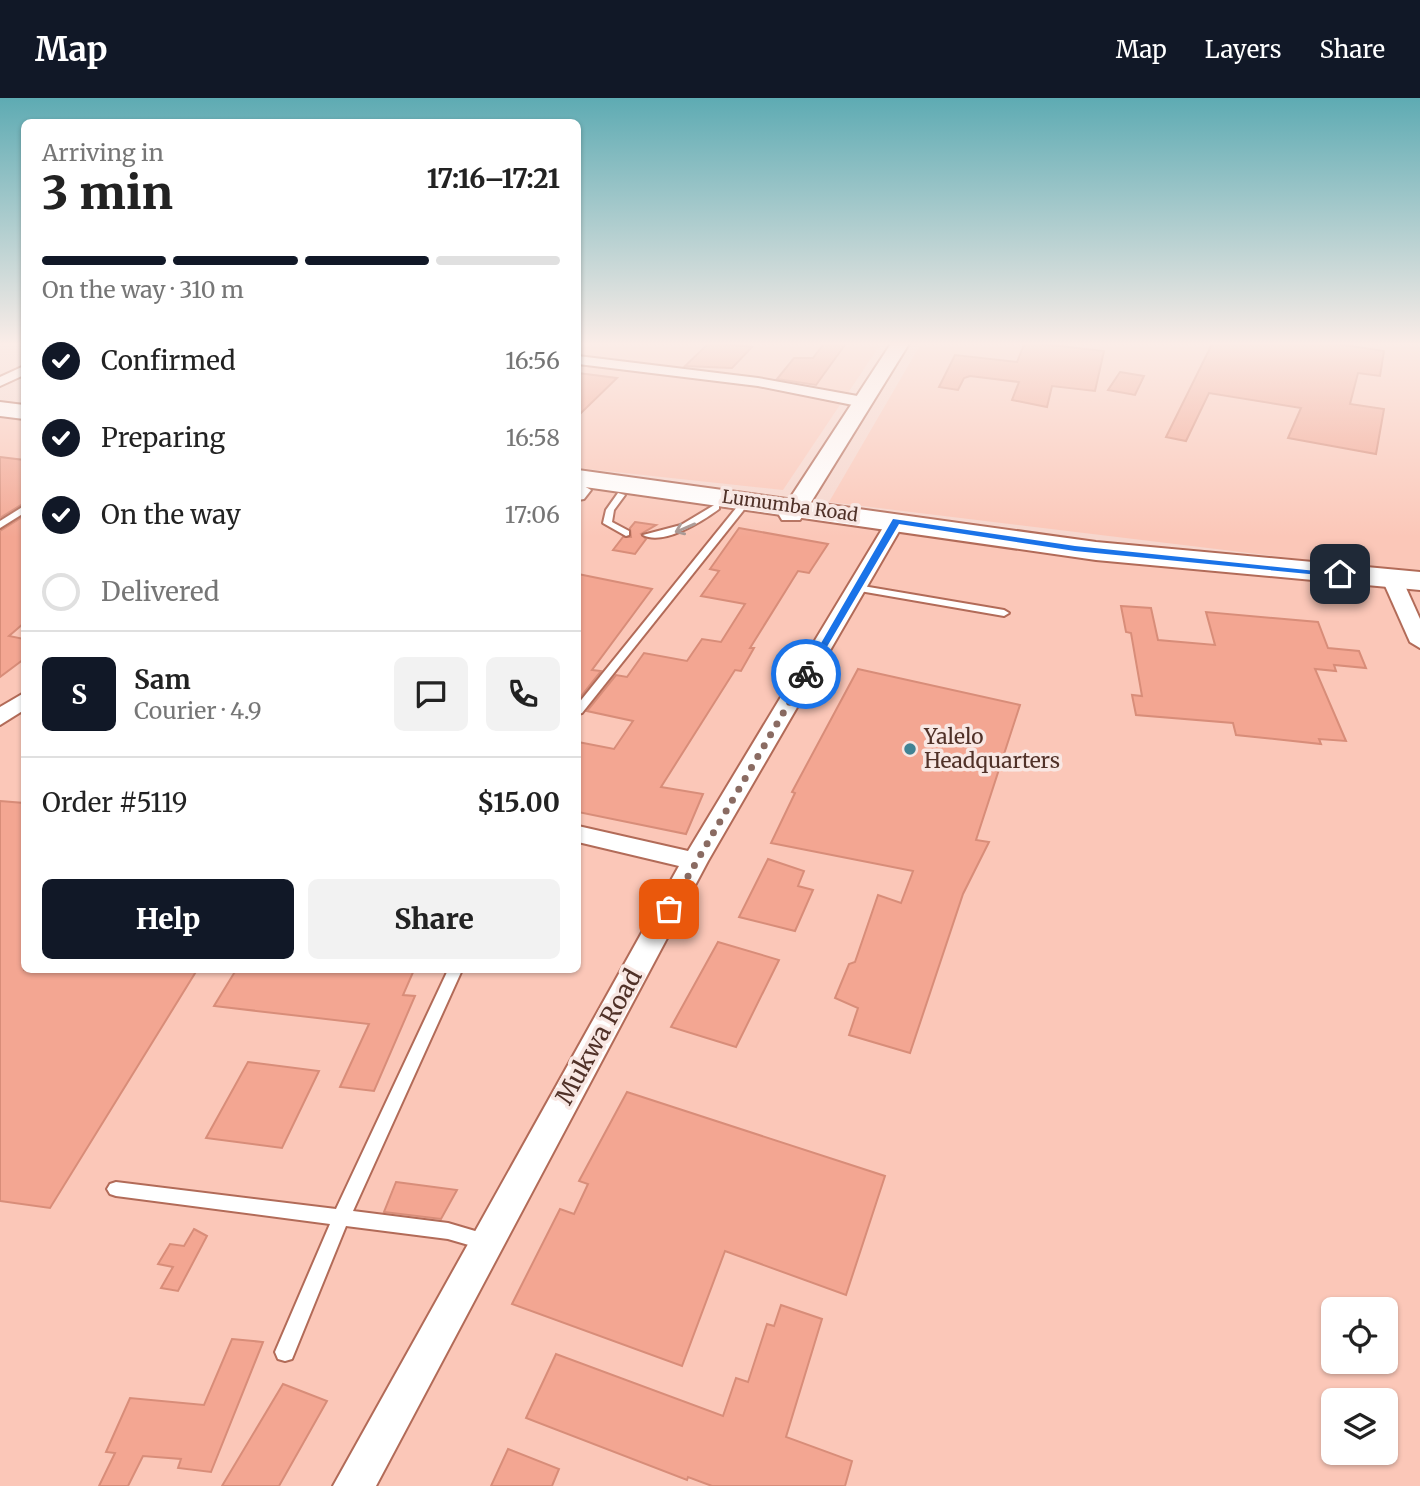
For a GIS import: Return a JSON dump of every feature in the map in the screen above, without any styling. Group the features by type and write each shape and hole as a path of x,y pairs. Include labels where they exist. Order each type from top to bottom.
{"main road":[{"path":"0,409 21,412"},
{"path":"0,425 21,428"},
{"name":"Lumumba Road","path":"581,488 794,511 1095,559 1407,583"},
{"name":"Lumumba Road","path":"581,488 728,508 794,511"}],"street":[{"path":"794,511 860,407"},
{"name":"Mukwa Road","path":"354,1486 695,861 894,525"},
{"path":"1407,583 1420,641"},
{"path":"0,718 21,702"},
{"path":"581,835 695,861"}],"lane":[{"path":"621,495 610,510 607,523 626,533"},
{"path":"648,535 670,534 728,508"},
{"path":"581,707 728,508"},
{"path":"0,525 21,511"},
{"path":"857,588 1004,613"},
{"path":"285,1352 341,1218 454,973"},
{"path":"116,1189 448,1231 487,1242"}],"shaded area":[{"path":"581,407 839,407 783,490 581,468"},
{"path":"884,407 1420,407 1420,570 1357,566 829,502"},
{"path":"0,418 21,420 21,973 581,973 581,480 894,520 1420,577 1420,1486 0,1486"}],"building":[{"path":"1181,407 1202,407 1186,441 1166,437"},
{"path":"1293,407 1384,409 1376,454 1288,438 1301,408"},
{"path":"0,457 21,460 21,505 0,518"},
{"path":"21,518 21,626 9,636 21,638 21,661 0,677 0,531"},
{"path":"635,522 656,525 641,534 646,539 635,554 613,550 623,537 631,537 630,528"},
{"path":"739,528 828,544 809,573 798,571 750,648 754,648 741,671 735,670 661,787 703,794 686,834 581,813 581,743 614,749 633,721 587,711 616,675 627,677 644,653 687,661 702,639 721,642 745,604 701,596 719,571 710,569"},
{"path":"581,575 652,589 592,670 601,671 581,696"},
{"path":"1121,606 1151,608 1158,640 1215,645 1206,612 1318,622 1328,648 1359,651 1366,668 1334,665 1336,671 1315,669 1346,741 1319,739 1321,744 1236,735 1233,723 1136,715 1132,695 1142,696 1131,633 1126,632"},
{"path":"858,669 1020,705 976,840 989,842 963,894 910,1053 849,1035 858,1008 835,998 849,964 855,962 878,895 901,903 913,871 771,843 795,793 792,792"},
{"path":"0,801 21,803 21,973 195,973 50,1208 0,1201"},
{"path":"768,859 804,871 798,886 813,890 795,931 739,917"},
{"path":"718,942 779,960 736,1047 671,1027"},
{"path":"234,973 413,973 403,995 415,996 374,1091 340,1087 369,1024 214,1006"},
{"path":"248,1062 319,1071 282,1148 206,1138"},
{"path":"627,1092 885,1176 846,1295 725,1251 682,1366 512,1304 560,1209 574,1214 588,1184 579,1181"},
{"path":"396,1182 457,1190 441,1219 384,1212"},
{"path":"194,1229 207,1236 178,1291 161,1288 173,1267 158,1264 170,1244 184,1246"},
{"path":"781,1305 822,1319 786,1437 852,1461 845,1486 712,1486 688,1477 687,1480 526,1418 556,1354 723,1416 736,1378 748,1382 767,1324 774,1326"},
{"path":"232,1339 263,1342 211,1472 178,1468 181,1459 143,1456 128,1486 99,1486 115,1453 106,1452 130,1398 204,1405"},
{"path":"283,1384 327,1401 279,1486 222,1486"},
{"path":"508,1449 559,1469 552,1486 491,1486"}],"way so far":[{"path":"669,909 806,674"}],"place":[{"name":"Yalelo Headquarters","path":"910,749"}],"route":[{"path":"806,674 896,521 1075,548 1340,574"}]}
